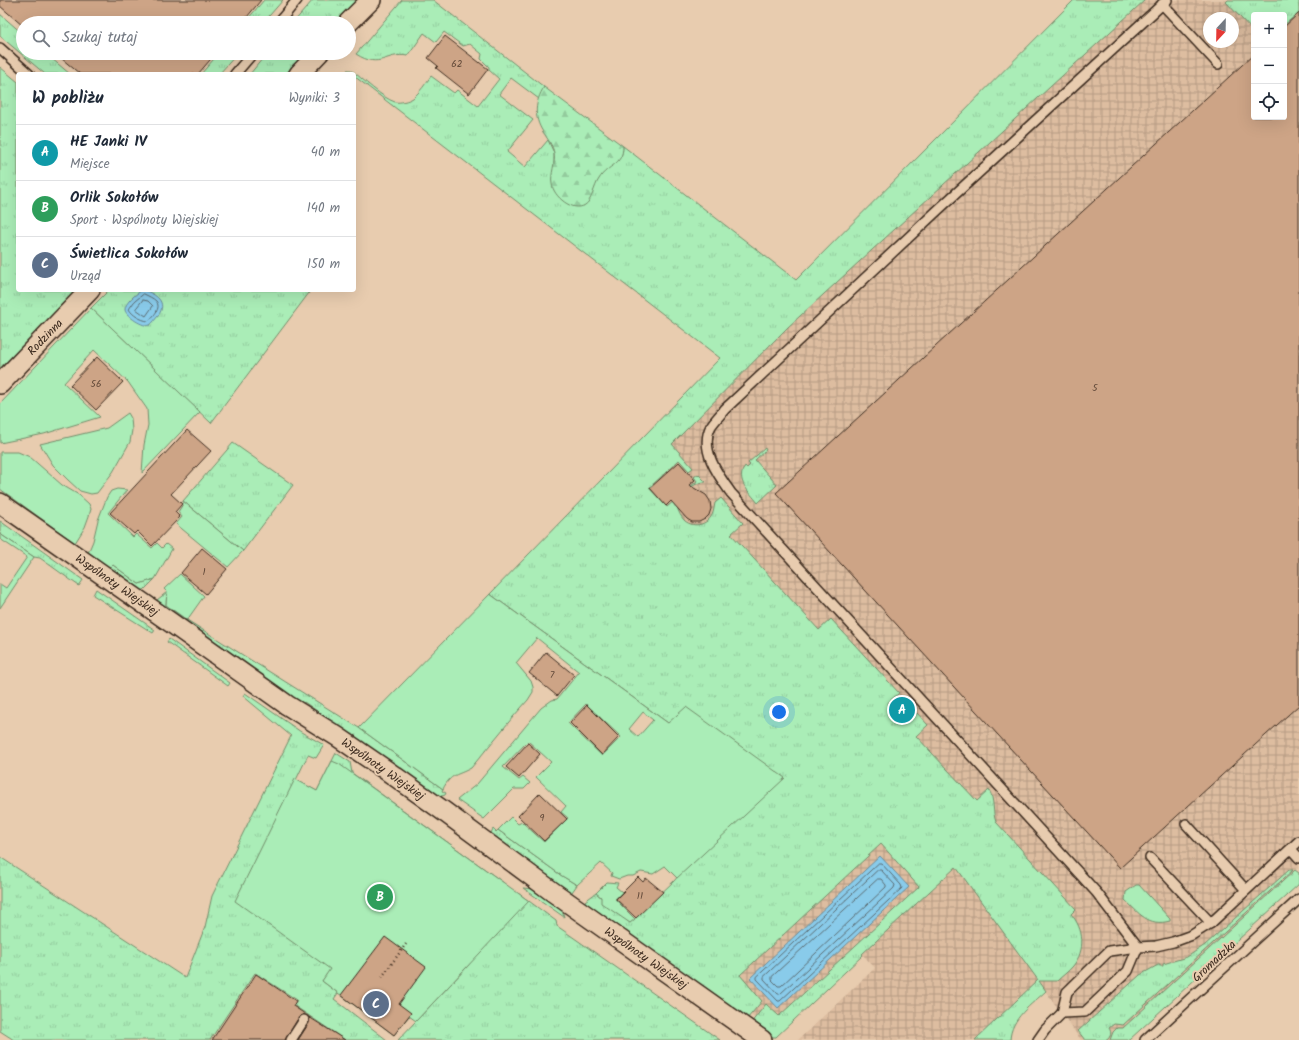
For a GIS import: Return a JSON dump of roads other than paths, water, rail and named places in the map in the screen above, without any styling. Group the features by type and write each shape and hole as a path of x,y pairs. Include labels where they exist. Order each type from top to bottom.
{"street":[{"path":"355,16 371,0"},
{"path":"301,72 312,60"},
{"name":"Rodzinna","path":"0,384 88,292"},
{"name":"Wspólnoty Wiejskiej","path":"0,504 170,622 287,706 338,737 386,770 553,892 762,1040"}],"lane":[{"path":"284,16 297,0"},
{"path":"1138,947 1092,887 730,493 713,466 708,446 708,436 711,426 718,416 741,393 1164,2 1218,64"},
{"path":"0,48 27,72"},
{"path":"237,72 246,60"},
{"path":"1186,824 1246,890"},
{"path":"1038,1040 1045,1030 1062,1013 1067,992 1109,951 1156,946 1184,939 1202,929 1211,923 1299,841"},
{"path":"1291,849 1299,858"},
{"path":"1150,858 1211,923"},
{"name":"Gromadzka","path":"1145,1040 1299,899"},
{"path":"1062,1013 1085,1012 1128,971 1138,947"},
{"path":"291,1040 304,1020"}],"water":[{"path":"140,292 148,292 156,296 161,303 161,311 150,325 144,325 136,321 128,315 125,310 125,307 129,301"},
{"path":"880,856 909,887 778,1008 750,978"}],"place":[{"name":"HE Janki 1V","path":"902,710"},
{"name":"Orlik Sokołów","path":"380,897"},
{"name":"Świetlica Sokołów","path":"376,1004"}]}
